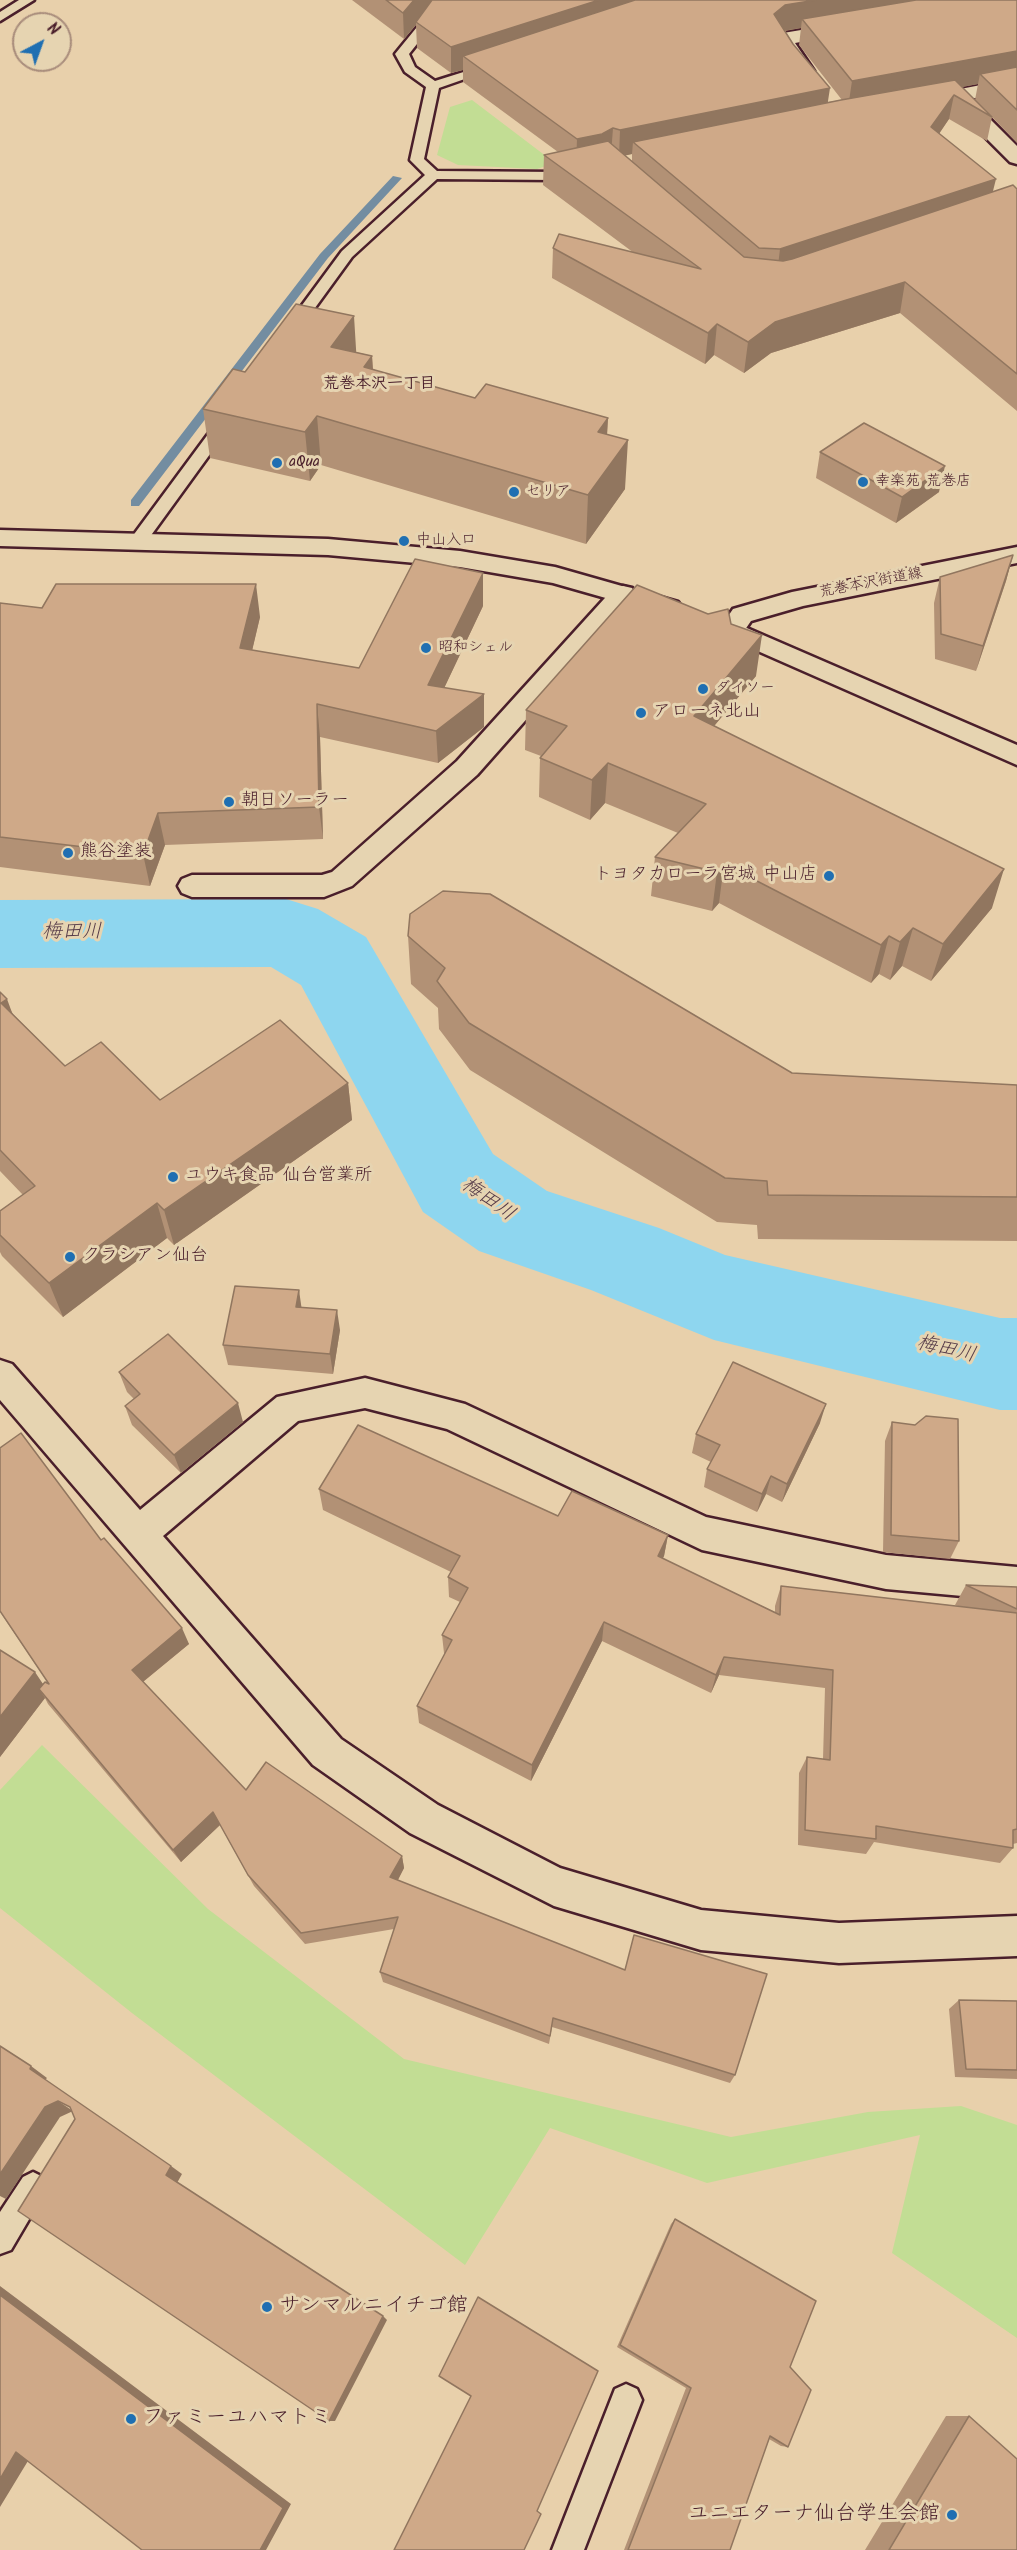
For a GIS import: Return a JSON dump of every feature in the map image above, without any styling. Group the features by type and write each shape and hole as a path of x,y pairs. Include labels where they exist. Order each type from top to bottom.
{"street":[{"path":"813,82 783,39 865,25"},
{"path":"910,104 1017,84"},
{"path":"956,96 1017,158"},
{"path":"0,538 328,547 460,559 555,575 733,628 1017,756"},
{"name":"荒巻本沢街道線","path":"733,628 742,615 801,598 1017,555"},
{"path":"192,886 324,886 342,879 467,768 623,594"},
{"path":"0,1376 327,1752 424,1820 554,1886 701,1930 839,1943 1017,1936"},
{"path":"137,1535 289,1408 365,1393 453,1415 702,1533 886,1572 1017,1584"}],"lane":[{"path":"0,17 28,0"},
{"path":"433,86 410,69 402,54 447,0"},
{"path":"433,86 500,65"},
{"path":"433,86 417,160 433,175 556,176 590,168"},
{"path":"285,339 347,254 433,175"},
{"path":"138,541 237,406"},
{"path":"0,2239 45,2168"},
{"path":"568,2550 626,2400"}],"green space":[{"path":"472,100 555,163 537,169 458,165 437,155 450,107"},
{"path":"42,1745 208,1909 404,2059 731,2137 868,2112 961,2106 1017,2125 1017,2338 892,2253 920,2135 707,2183 550,2128 465,2265 132,2013 0,1908 0,1790"}],"building":[{"path":"386,0 414,0 403,13"},
{"path":"432,0 599,0 451,47 416,22"},
{"path":"635,0 816,0 785,5 774,14 793,44 830,88 620,130 613,128 602,134 577,139 463,56"},
{"path":"916,0 1017,0 1017,51 852,81 802,19"},
{"path":"1017,67 1017,110 980,74"},
{"path":"955,80 992,117 954,95 931,127 996,179 780,249 759,248 633,142 841,100"},
{"path":"608,141 744,257 783,261 792,259 1013,185 1017,189 1017,374 905,282 775,322 748,342 717,324 708,333 553,248 559,234 701,269 544,155"},
{"path":"296,304 354,316 331,347 372,356 364,367 475,398 486,384 608,418 598,432 628,440 588,495 317,416 305,432 203,409 233,369 245,372"},
{"path":"864,423 945,466 902,497 820,452"},
{"path":"1013,555 983,646 941,634 940,577"},
{"path":"415,559 483,573 428,685 484,694 436,731 317,704 319,807 158,813 143,854 0,837 0,603 42,608 56,584 256,584 240,648 359,668"},
{"path":"637,585 708,614 728,609 731,624 762,635 694,716 1004,869 943,944 913,928 900,942 889,936 881,945 724,864 717,872 655,857 706,804 608,763 592,780 540,758 567,726 526,710"},
{"path":"443,891 490,894 792,1073 1017,1085 1017,1197 768,1195 767,1181 725,1178 469,1023 437,981 445,968 408,936 410,914"},
{"path":"0,992 7,999 1,1003 65,1066 101,1042 160,1100 280,1020 348,1083 164,1210 157,1203 49,1283 0,1235 0,1211 35,1186 0,1150"},
{"path":"235,1286 299,1290 296,1307 337,1310 330,1354 223,1345"},
{"path":"168,1334 238,1403 174,1455 125,1406 140,1394 119,1372"},
{"path":"733,1362 826,1404 787,1484 771,1476 762,1494 707,1469 720,1445 696,1434"},
{"path":"926,1416 958,1419 959,1541 891,1535 892,1422 915,1425"},
{"path":"358,1425 558,1516 572,1491 668,1535 658,1556 780,1615 781,1586 1017,1613 1017,1829 1013,1830 1013,1848 876,1826 876,1839 805,1830 807,1757 830,1760 833,1670 724,1657 716,1675 604,1622 532,1765 417,1706 452,1640 442,1635 468,1588 448,1577 460,1556 319,1489"},
{"path":"21,1433 101,1540 104,1538 182,1628 132,1670 246,1790 266,1762 402,1856 390,1877 625,1970 634,1935 767,1974 735,2075 553,2018 550,2036 380,1972 398,1917 301,1933 248,1875 213,1812 173,1850 39,1689 45,1682 49,1684 0,1611 0,1448"},
{"path":"966,1585 1017,1587 1017,1609"},
{"path":"0,1650 35,1672 0,1717"},
{"path":"959,2000 1017,2001 1017,2070 966,2069"},
{"path":"0,2046 171,2166 166,2175 383,2316 329,2421 18,2211 75,2119 70,2107 58,2101 45,2107 0,2174"},
{"path":"675,2219 816,2301 790,2367 811,2390 788,2447 770,2436 730,2550 628,2550 691,2388 620,2345"},
{"name":"ファミーユハマトミ","path":"0,2295 283,2508 260,2550 142,2550 16,2452 0,2479"},
{"path":"478,2297 598,2371 537,2511 541,2514 524,2550 394,2550 471,2396 439,2376"},
{"name":"ユニエターナ仙台学生会館","path":"969,2416 1017,2459 1017,2550 889,2550"}],"waterway":[{"path":"135,503 324,256 397,178"},
{"name":"梅田川","path":"0,934 286,933 334,961 458,1183 514,1222 623,1258 714,1296 1000,1364 1017,1364"}],"place":[{"name":"aQua","path":"277,463"},
{"name":"幸楽苑 荒巻店","path":"863,482"},
{"name":"セリア","path":"514,492"},
{"name":"中山入口","path":"404,541"},
{"name":"昭和シェル","path":"426,648"},
{"name":"ダイソー","path":"703,689"},
{"name":"アローネ北山","path":"641,713"},
{"name":"朝日ソーラー","path":"229,802"},
{"name":"熊谷塗装","path":"68,853"},
{"name":"トヨタカローラ宮城 中山店","path":"829,876"},
{"name":"ユウキ食品 仙台営業所","path":"173,1177"},
{"name":"クラシアン仙台","path":"70,1257"},
{"name":"サンマルニイチゴ館","path":"267,2307"},
{"name":"ファミーユハマトミ","path":"131,2419"},
{"name":"ユニエターナ仙台学生会館","path":"952,2515"}],"district":[{"name":"荒巻本沢一丁目","path":"379,385"}]}
